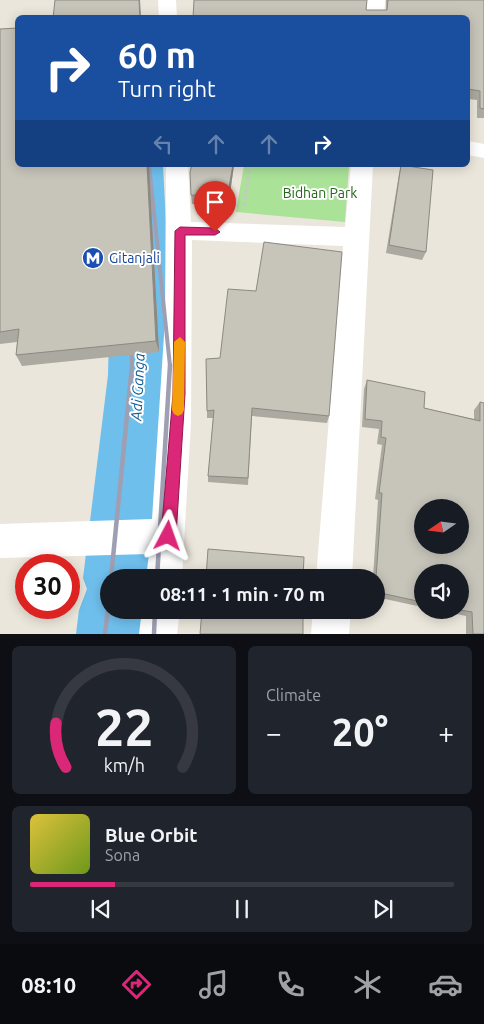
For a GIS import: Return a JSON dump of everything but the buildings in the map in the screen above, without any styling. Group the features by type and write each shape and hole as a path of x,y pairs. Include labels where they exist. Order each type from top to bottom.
{"street":[{"path":"167,0 168,15"},
{"path":"375,15 376,0"},
{"path":"470,148 484,151"},
{"path":"165,569 179,394 180,231 177,167"},
{"path":"335,569 362,167"},
{"path":"180,231 356,237"},
{"path":"0,541 168,536"},
{"path":"158,634 160,619"},
{"path":"330,634 331,619"}],"path":[{"path":"244,208 250,167"}],"green space":[{"name":"Bidhan Park","path":"244,167 349,167 345,222 236,212"}],"waterway":[{"name":"Adi Ganga","path":"124,569 141,375 138,167"},
{"name":"Adi Ganga","path":"118,634 119,619"}],"railway":[{"path":"149,167 170,366"},
{"path":"131,342 132,365"},
{"path":"112,569 132,365"},
{"path":"158,569 170,366"},
{"path":"105,634 107,619"},
{"path":"154,634 155,619"}],"slow traffic":[{"path":"178,410 180,342"}],"place":[{"name":"Gitanjali","path":"93,258"}],"route":[{"path":"168,536 179,394 180,231 215,232"}]}
